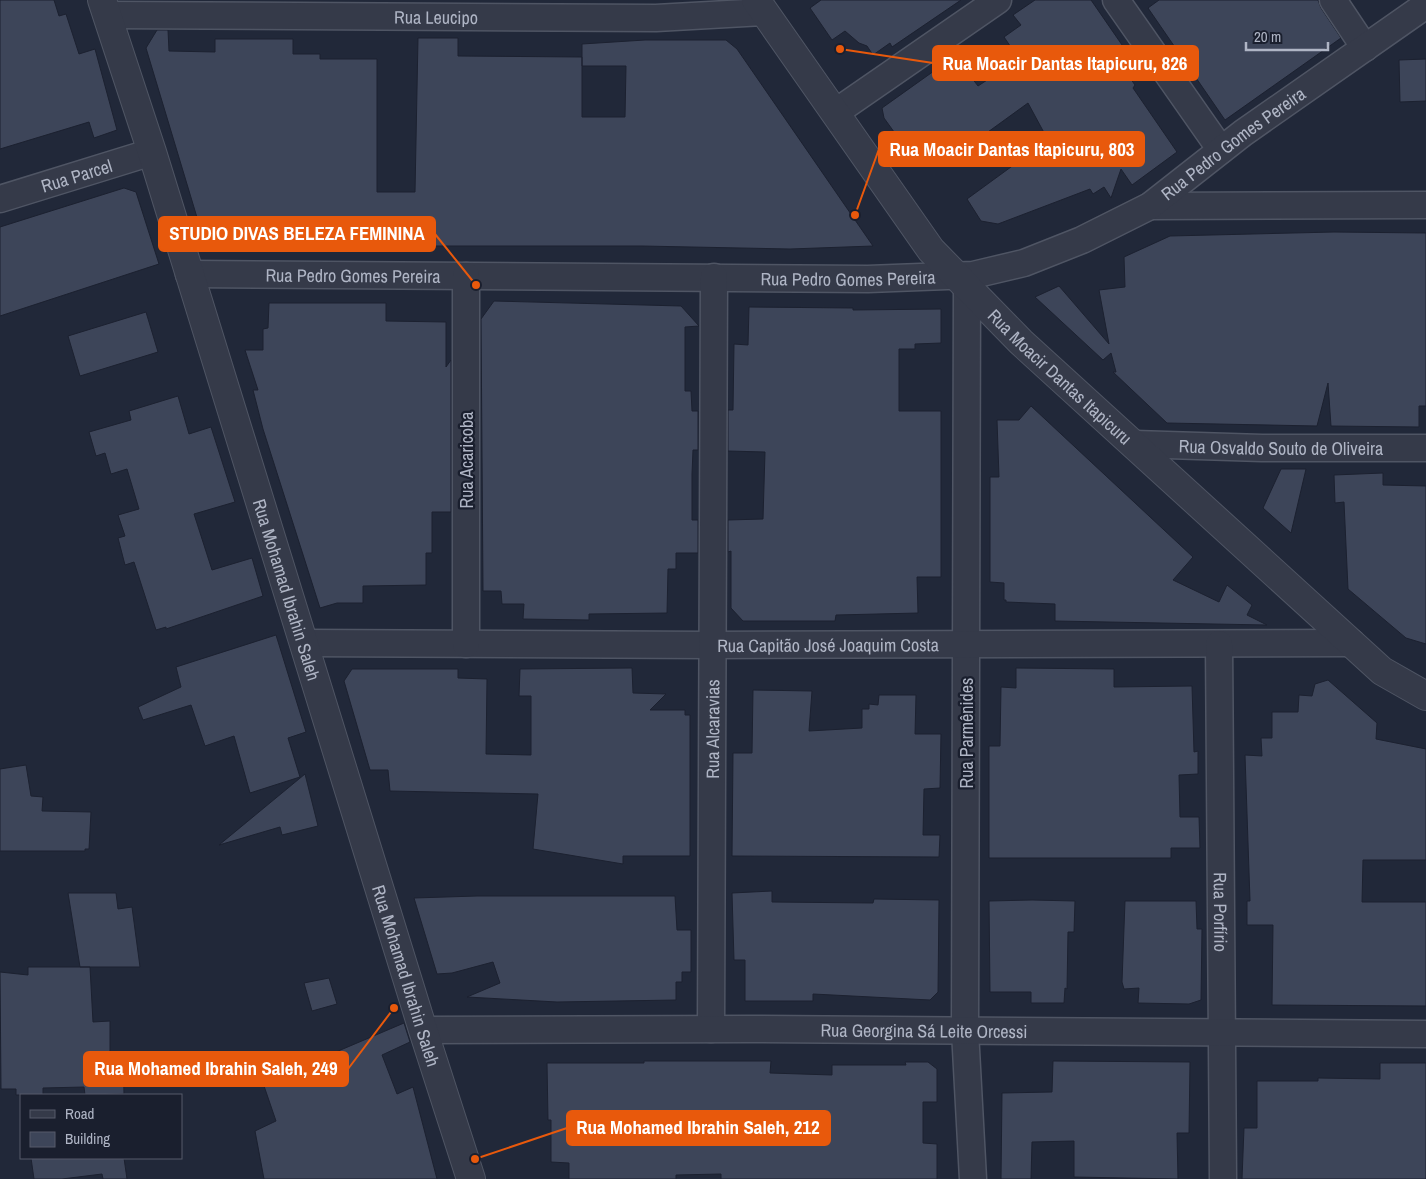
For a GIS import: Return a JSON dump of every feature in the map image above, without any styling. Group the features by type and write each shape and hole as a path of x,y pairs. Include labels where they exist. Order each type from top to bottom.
{"street":[{"path":"836,112 998,0"},
{"path":"1116,0 1221,150"},
{"path":"1333,0 1365,48"},
{"name":"Rua Moacir Dantas Itapicuru","path":"760,6 931,250 1021,342 1382,671 1426,696"},
{"name":"Rua Leucipo","path":"105,8 656,18 760,6"},
{"name":"Rua Mohamad Ibrahin Saleh","path":"105,8 152,152 423,1030 471,1179"},
{"name":"Rua Pedro Gomes Pereira","path":"190,274 868,279 962,282 973,275 1024,263 1082,240 1150,206 1221,150 1365,48 1423,10"},
{"name":"Rua Parcel","path":"0,199 152,152"},
{"path":"1150,206 1426,205"},
{"name":"Rua Acaricoba","path":"466,276 466,644"},
{"name":"Rua Alcaravias","path":"711,1029 711,645 714,278"},
{"name":"Rua Parmênides","path":"962,282 967,645 965,1031 973,1179"},
{"name":"Rua Osvaldo Souto de Oliveira","path":"1135,444 1262,448 1426,448"},
{"name":"Rua Capitão José Joaquim Costa","path":"304,643 711,645 1352,643"},
{"name":"Rua Porfírio","path":"1220,644 1223,1179"},
{"name":"Rua Georgina Sá Leite Orcessi","path":"423,1030 711,1029 1426,1034"}],"building":[{"path":"0,0 54,0 59,16 66,14 79,54 95,49 117,130 94,138 89,122 0,149"},
{"path":"821,0 961,0 892,47 890,43 873,55 867,46 859,43 845,31 832,40 810,8"},
{"path":"1035,0 1091,0 1140,71 1130,78 1135,85 1133,88 1177,152 1132,185 1121,169 1111,198 1104,187 1093,194 1090,189 998,224 981,221 967,199 1048,140 1028,103 941,166 916,133 902,143 884,118 882,108 955,56 978,86 1019,59 1004,37 1021,25 1013,15"},
{"path":"1159,0 1318,0 1321,8 1341,38 1225,120 1148,8"},
{"path":"157,30 168,30 169,51 215,52 215,39 293,39 293,54 320,54 320,59 377,59 377,192 415,192 418,38 458,38 458,56 582,57 582,44 645,40 726,40 737,49 873,246 790,249 642,246 334,246 334,229 292,229 292,245 214,245 202,234 146,48","holes":["582,66 626,66 625,117 582,117"]},
{"path":"1426,59 1426,101 1400,102 1399,60"},
{"path":"124,188 136,192 159,264 0,316 0,227"},
{"path":"1334,232 1426,233 1426,406 1419,406 1419,427 1331,426 1328,383 1317,426 1167,423 1113,372 1116,372 1111,353 1103,360 1035,297 1059,286 1109,344 1099,290 1125,287 1124,257 1170,236"},
{"path":"494,301 681,306 699,326 685,327 685,391 691,391 692,411 698,411 698,450 693,450 692,520 698,520 698,553 676,553 676,569 668,569 667,613 589,614 589,620 523,619 524,604 502,604 501,591 483,591 481,319"},
{"path":"269,303 386,303 386,321 446,322 446,367 451,360 451,512 432,512 432,553 426,553 426,585 363,586 363,603 337,603 320,608 263,429 253,390 258,390 245,350 263,350 263,329 268,328"},
{"path":"749,307 853,308 853,310 941,309 941,343 915,344 915,349 899,349 899,411 941,411 941,577 917,577 918,613 836,615 835,621 743,621 731,608 731,551 728,552 728,520 763,519 765,452 728,451 728,410 733,410 734,344 748,345"},
{"path":"146,312 158,352 80,376 68,336"},
{"path":"178,396 189,434 211,427 235,502 194,514 212,570 252,558 263,596 166,629 166,627 156,630 134,562 125,565 118,538 125,536 118,515 139,509 127,469 111,474 105,453 96,456 89,432 131,420 129,411"},
{"path":"1031,406 1193,557 1173,580 1219,602 1227,585 1252,605 1247,615 1267,625 1055,621 1055,604 1006,602 1004,600 1004,583 990,582 990,477 999,477 997,420 1019,420"},
{"path":"1281,469 1306,469 1291,533 1263,508"},
{"path":"1383,473 1383,485 1426,486 1426,644 1406,638 1348,589 1344,502 1335,503 1334,475"},
{"path":"276,635 306,732 288,738 300,777 250,793 234,736 205,746 191,705 143,720 138,707 181,687 176,667"},
{"path":"632,668 633,693 666,694 650,710 685,710 685,715 690,715 690,856 623,856 623,864 533,849 538,794 390,791 388,770 370,770 344,681 352,669 458,669 458,678 487,679 486,754 531,755 531,696 519,696 520,669"},
{"path":"1016,668 1114,669 1114,687 1192,686 1194,752 1198,751 1198,774 1179,775 1180,817 1199,817 1200,848 1171,848 1171,858 989,858 989,746 1000,746 1001,687 1016,688"},
{"path":"1328,680 1377,723 1376,739 1426,749 1426,860 1363,860 1362,902 1426,902 1426,1006 1272,1005 1273,925 1247,925 1247,901 1250,901 1245,755 1262,756 1261,738 1272,738 1272,712 1298,712 1299,695 1312,696 1315,684"},
{"path":"753,690 812,691 809,731 862,728 862,709 869,709 869,704 878,705 879,695 916,695 915,734 941,734 940,788 924,789 923,835 940,835 939,857 732,856 733,753 752,753"},
{"path":"26,765 31,796 43,797 42,811 91,812 89,849 85,849 85,851 0,851 0,769"},
{"path":"305,774 318,826 282,835 280,827 219,845"},
{"path":"772,891 772,902 873,903 874,899 939,900 938,992 930,1000 813,994 813,1001 745,1001 745,960 734,960 732,893"},
{"path":"68,893 116,893 118,909 132,907 140,967 80,967"},
{"path":"477,896 675,896 677,930 691,930 691,972 682,972 682,982 676,982 676,1000 557,1002 467,997 500,983 493,962 452,973 437,974 414,898"},
{"path":"989,901 1075,901 1074,932 1068,932 1067,989 1065,988 1064,1003 1031,1003 1031,992 990,992"},
{"path":"1125,901 1196,901 1197,929 1202,929 1201,1000 1189,1004 1138,1003 1139,988 1124,989 1122,982"},
{"path":"28,967 90,967 93,1022 110,1021 110,1053 123,1053 124,1094 85,1094 84,1087 43,1088 43,1094 16,1095 16,1089 1,1089 0,972 28,975"},
{"path":"329,978 337,1004 312,1011 304,983"},
{"path":"404,1023 410,1042 382,1055 397,1094 413,1087 437,1179 264,1179 255,1131 276,1121 263,1083"},
{"path":"644,1061 771,1061 770,1073 832,1075 832,1065 906,1065 905,1062 928,1062 937,1069 937,1102 923,1102 923,1143 937,1144 937,1179 721,1179 721,1174 676,1175 676,1179 569,1179 569,1163 551,1162 551,1120 548,1120 547,1063 644,1063"},
{"path":"1053,1061 1190,1062 1189,1133 1177,1133 1178,1179 1074,1177 1074,1141 1032,1142 1031,1179 1001,1179 1002,1093 1052,1092"},
{"path":"1380,1063 1426,1063 1426,1179 1242,1179 1244,1128 1257,1128 1257,1081 1318,1081 1318,1078 1380,1079"},
{"path":"31,1159 124,1159 127,1179 103,1179 102,1174 62,1179 34,1179"}],"place":[{"name":"Rua Moacir Dantas Itapicuru, 826","path":"840,49"},
{"name":"Rua Moacir Dantas Itapicuru, 803","path":"855,215"},
{"name":"STUDIO DIVAS BELEZA FEMININA","path":"476,285"},
{"name":"Rua Mohamed Ibrahin Saleh, 249","path":"394,1008"},
{"name":"Rua Mohamed Ibrahin Saleh, 212","path":"475,1159"}]}
